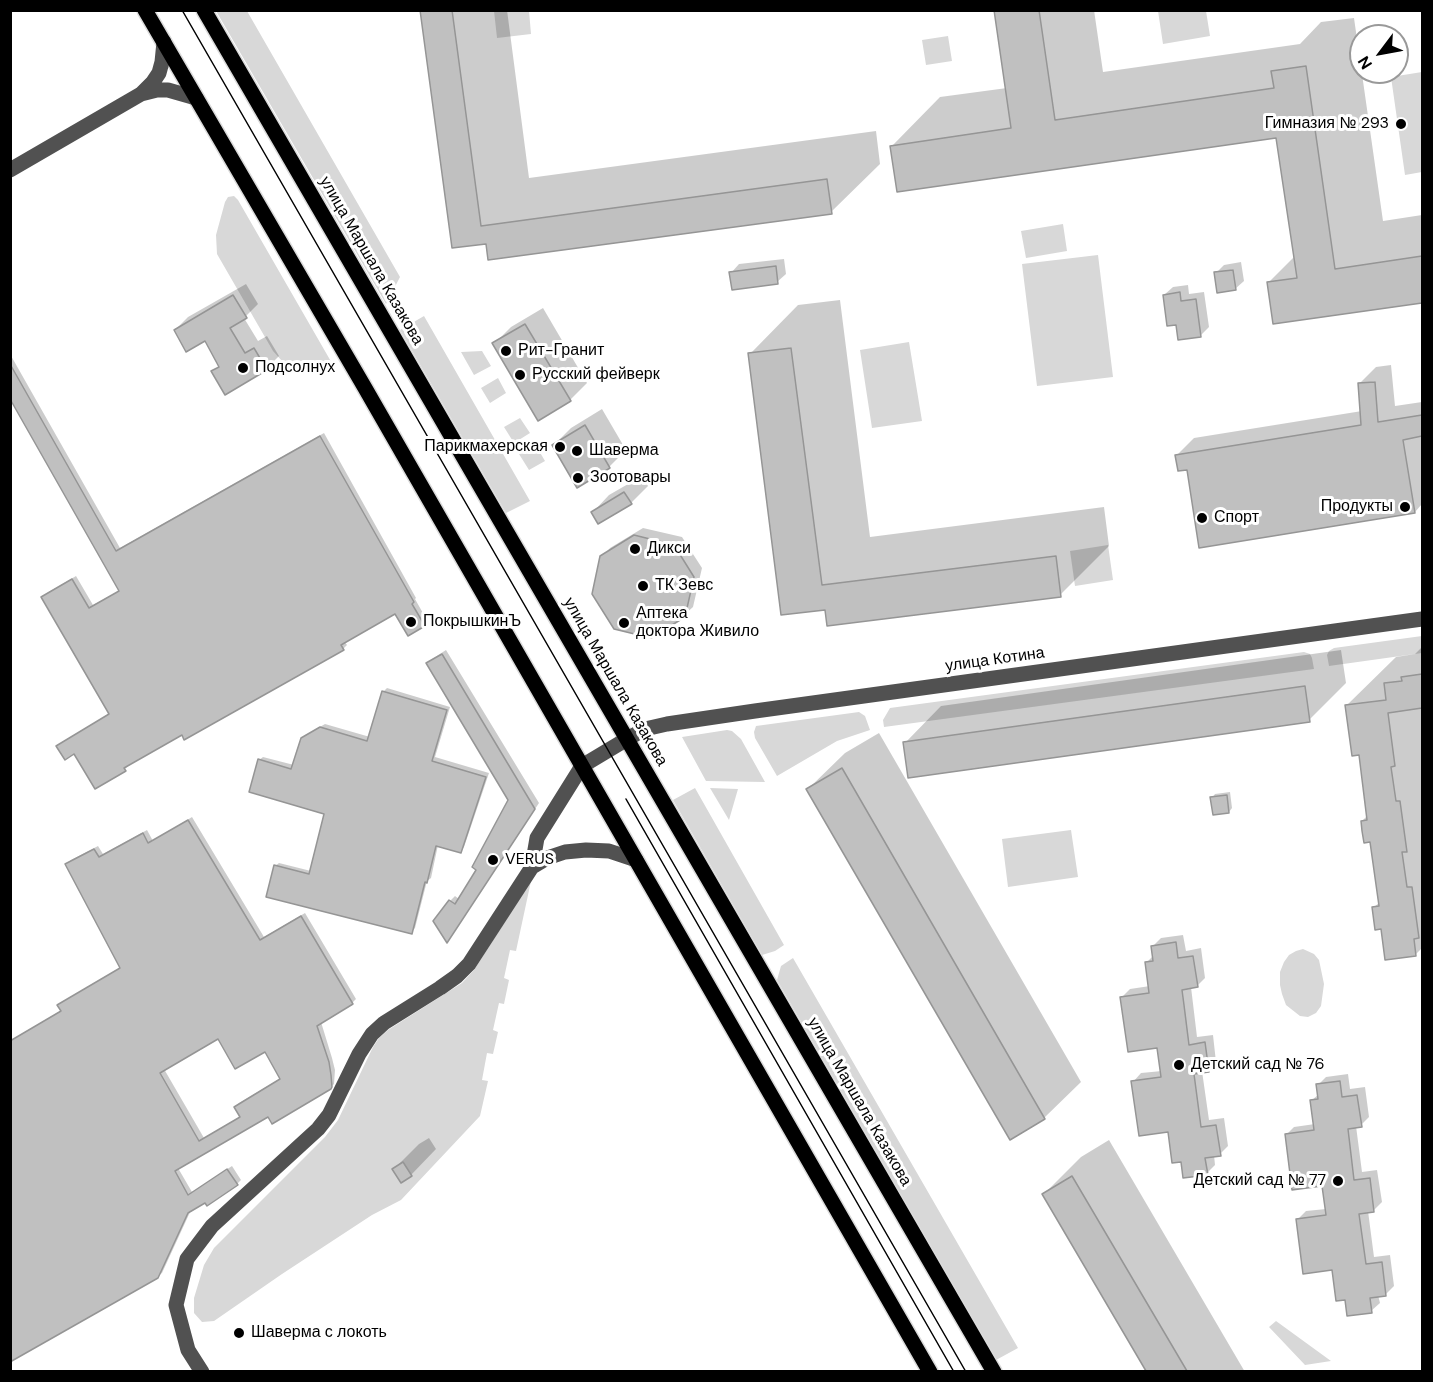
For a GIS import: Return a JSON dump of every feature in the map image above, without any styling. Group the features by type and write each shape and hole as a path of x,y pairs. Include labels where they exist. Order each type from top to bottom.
{"main road":[{"path":"146,10 929,1371"},
{"name":"улица Маршала Казакова","path":"204,10 994,1371"}],"street":[{"path":"10,170 141,94 159,73 164,42"},
{"path":"141,94 168,90 196,98"},
{"name":"улица Котина","path":"582,766 645,729 667,724 1422,619"},
{"path":"202,1371 188,1350 177,1305 187,1259 212,1226 318,1129 329,1115 372,1034 384,1023 457,976 469,963 532,867 537,838 582,766"},
{"path":"532,867 547,858 565,852 586,850 609,851 636,860"}],"shaded area":[{"path":"216,11 247,11 400,277 386,304"},
{"path":"494,11 529,11 531,34 497,38"},
{"path":"1158,11 1206,11 1210,36 1163,44"},
{"path":"948,36 952,61 926,65 922,40"},
{"path":"1422,72 1422,172 1405,175 1392,84 1409,84 1409,74"},
{"path":"234,196 333,365 333,370 329,373 294,368 282,361 273,351 217,254 216,235 225,202 228,197"},
{"path":"1063,224 1067,251 1026,258 1021,231"},
{"path":"1098,255 1113,377 1037,386 1022,264"},
{"path":"424,316 530,501 506,513 400,330"},
{"path":"909,342 922,421 872,428 860,350"},
{"path":"482,351 491,366 474,375 461,352"},
{"path":"498,378 506,393 490,403 481,388"},
{"path":"520,418 530,433 514,443 504,427"},
{"path":"535,444 545,461 529,470 519,454"},
{"path":"1108,545 1113,580 1075,586 1070,551"},
{"path":"1422,636 1422,653 1329,666 1327,655 1334,648"},
{"path":"1304,652 1310,654 1314,669 884,727 883,720 890,708"},
{"path":"859,712 865,716 870,730 837,741 777,776 755,738 756,726"},
{"path":"732,731 741,739 765,782 706,781 682,737"},
{"path":"695,788 784,945 775,951 762,955 673,800"},
{"path":"710,788 738,789 729,820"},
{"path":"1071,830 1078,877 1008,887 1002,839"},
{"path":"531,881 516,951 510,950 504,978 509,980 504,1004 499,1003 493,1030 498,1032 493,1054 487,1053 482,1080 488,1081 480,1116 401,1200 372,1215 214,1321 202,1322 194,1313 194,1298 204,1265 214,1248 325,1137 338,1120 379,1038 462,983 474,970"},
{"path":"1303,949 1314,954 1319,960 1324,984 1321,1006 1316,1013 1308,1017 1300,1016 1286,1005 1280,985 1280,972 1284,962 1289,955"},
{"path":"793,958 1018,1348 996,1360 777,980 781,966"},
{"path":"1276,1321 1331,1361 1305,1365 1269,1327"}],"building":[{"path":"420,10 452,10 481,226 827,179 832,214 488,260 486,244 452,248"},
{"path":"994,10 1039,10 1055,120 1274,88 1271,71 1306,66 1335,269 1422,256 1422,303 1273,324 1267,282 1297,278 1276,138 897,192 890,146 1011,128"},
{"path":"776,266 778,284 732,290 729,272"},
{"path":"1233,270 1236,290 1217,293 1214,272"},
{"path":"1180,292 1181,301 1196,299 1201,337 1178,340 1176,325 1167,326 1163,295"},
{"path":"233,295 247,318 230,328 245,353 254,348 267,370 225,395 211,371 219,367 205,341 186,352 174,330"},
{"path":"525,324 571,401 538,421 492,343"},
{"path":"791,348 822,585 1056,556 1061,597 827,626 825,610 781,615 748,353"},
{"path":"10,364 116,551 320,436 414,602 412,604 425,626 408,636 395,614 341,645 344,650 184,740 182,735 124,768 126,771 95,789 74,754 65,760 56,746 109,714 41,597 72,579 89,608 119,591 10,399"},
{"path":"1375,382 1378,422 1422,415 1422,436 1403,440 1415,513 1199,548 1187,470 1178,471 1175,455 1361,425 1358,383"},
{"path":"585,425 610,468 577,488 552,445"},
{"path":"624,492 632,504 598,524 591,512"},
{"name":"ТК Зевс","path":"634,535 674,545 694,577 685,617 651,638 614,629 592,594 600,556"},
{"path":"442,654 535,809 447,943 433,921 449,900 455,904 476,870 472,867 508,800 426,663"},
{"path":"1422,674 1422,708 1388,713 1395,766 1391,767 1396,801 1400,801 1407,852 1402,852 1407,887 1412,887 1419,938 1414,939 1416,956 1385,960 1381,929 1375,930 1372,907 1379,906 1370,842 1364,843 1362,831 1361,821 1367,820 1359,755 1352,756 1345,705 1386,700 1384,683 1402,681 1401,677"},
{"path":"1305,686 1310,722 908,778 903,742"},
{"path":"382,691 447,710 432,761 486,777 461,853 436,846 412,934 266,897 274,865 309,874 324,814 249,792 258,759 291,769 301,738 320,727 367,741"},
{"path":"842,768 1045,1119 1010,1140 806,789"},
{"path":"1227,795 1229,813 1213,815 1210,797"},
{"path":"188,820 260,940 301,916 353,1004 317,1026 329,1062 332,1087 272,1124 268,1117 175,1171 188,1195 227,1169 238,1185 207,1206 205,1203 188,1213 158,1278 10,1362 10,1041 61,1011 57,1005 120,968 65,864 94,849 99,857 143,833 148,843","holes":["218,1039 235,1069 265,1052 280,1079 234,1107 240,1117 199,1141 160,1073"]},
{"path":"1176,942 1178,958 1193,956 1198,987 1182,990 1189,1045 1205,1042 1209,1072 1194,1074 1201,1127 1216,1125 1221,1156 1205,1158 1208,1175 1183,1178 1181,1162 1172,1163 1168,1132 1139,1136 1131,1081 1161,1077 1157,1048 1128,1052 1120,997 1149,993 1145,962 1153,961 1151,946"},
{"path":"1340,1081 1342,1097 1357,1095 1362,1127 1348,1129 1354,1180 1370,1178 1374,1212 1359,1214 1366,1264 1382,1262 1386,1296 1370,1298 1372,1313 1347,1316 1345,1300 1336,1301 1332,1270 1303,1274 1296,1219 1326,1215 1322,1186 1292,1190 1285,1134 1314,1130 1310,1100 1318,1099 1316,1084"},
{"path":"403,1162 412,1176 401,1183 392,1169"},
{"path":"1072,1176 1187,1371 1146,1371 1042,1194"}],"tram line":[{"path":"182,10 966,1372"},
{"path":"626,799 954,1372"}],"place":[{"name":"Гимназия № 293","path":"1401,124"},
{"name":"Рит-Гранит","path":"506,351"},
{"name":"Подсолнух","path":"243,368"},
{"name":"Русский фейверк","path":"520,375"},
{"name":"Парикмахерская","path":"560,447"},
{"name":"Шаверма","path":"577,451"},
{"name":"Зоотовары","path":"578,478"},
{"name":"Продукты","path":"1405,507"},
{"name":"Спорт","path":"1202,518"},
{"name":"Дикси","path":"635,549"},
{"name":"ТК Зевс","path":"643,586"},
{"name":"ПокрышкинЪ","path":"411,622"},
{"name":"Аптека доктора Живило","path":"624,623"},
{"name":"VERUS","path":"493,860"},
{"name":"Детский сад № 76","path":"1179,1065"},
{"name":"Детский сад № 77","path":"1338,1181"},
{"name":"Шаверма с локоть","path":"239,1333"}]}
